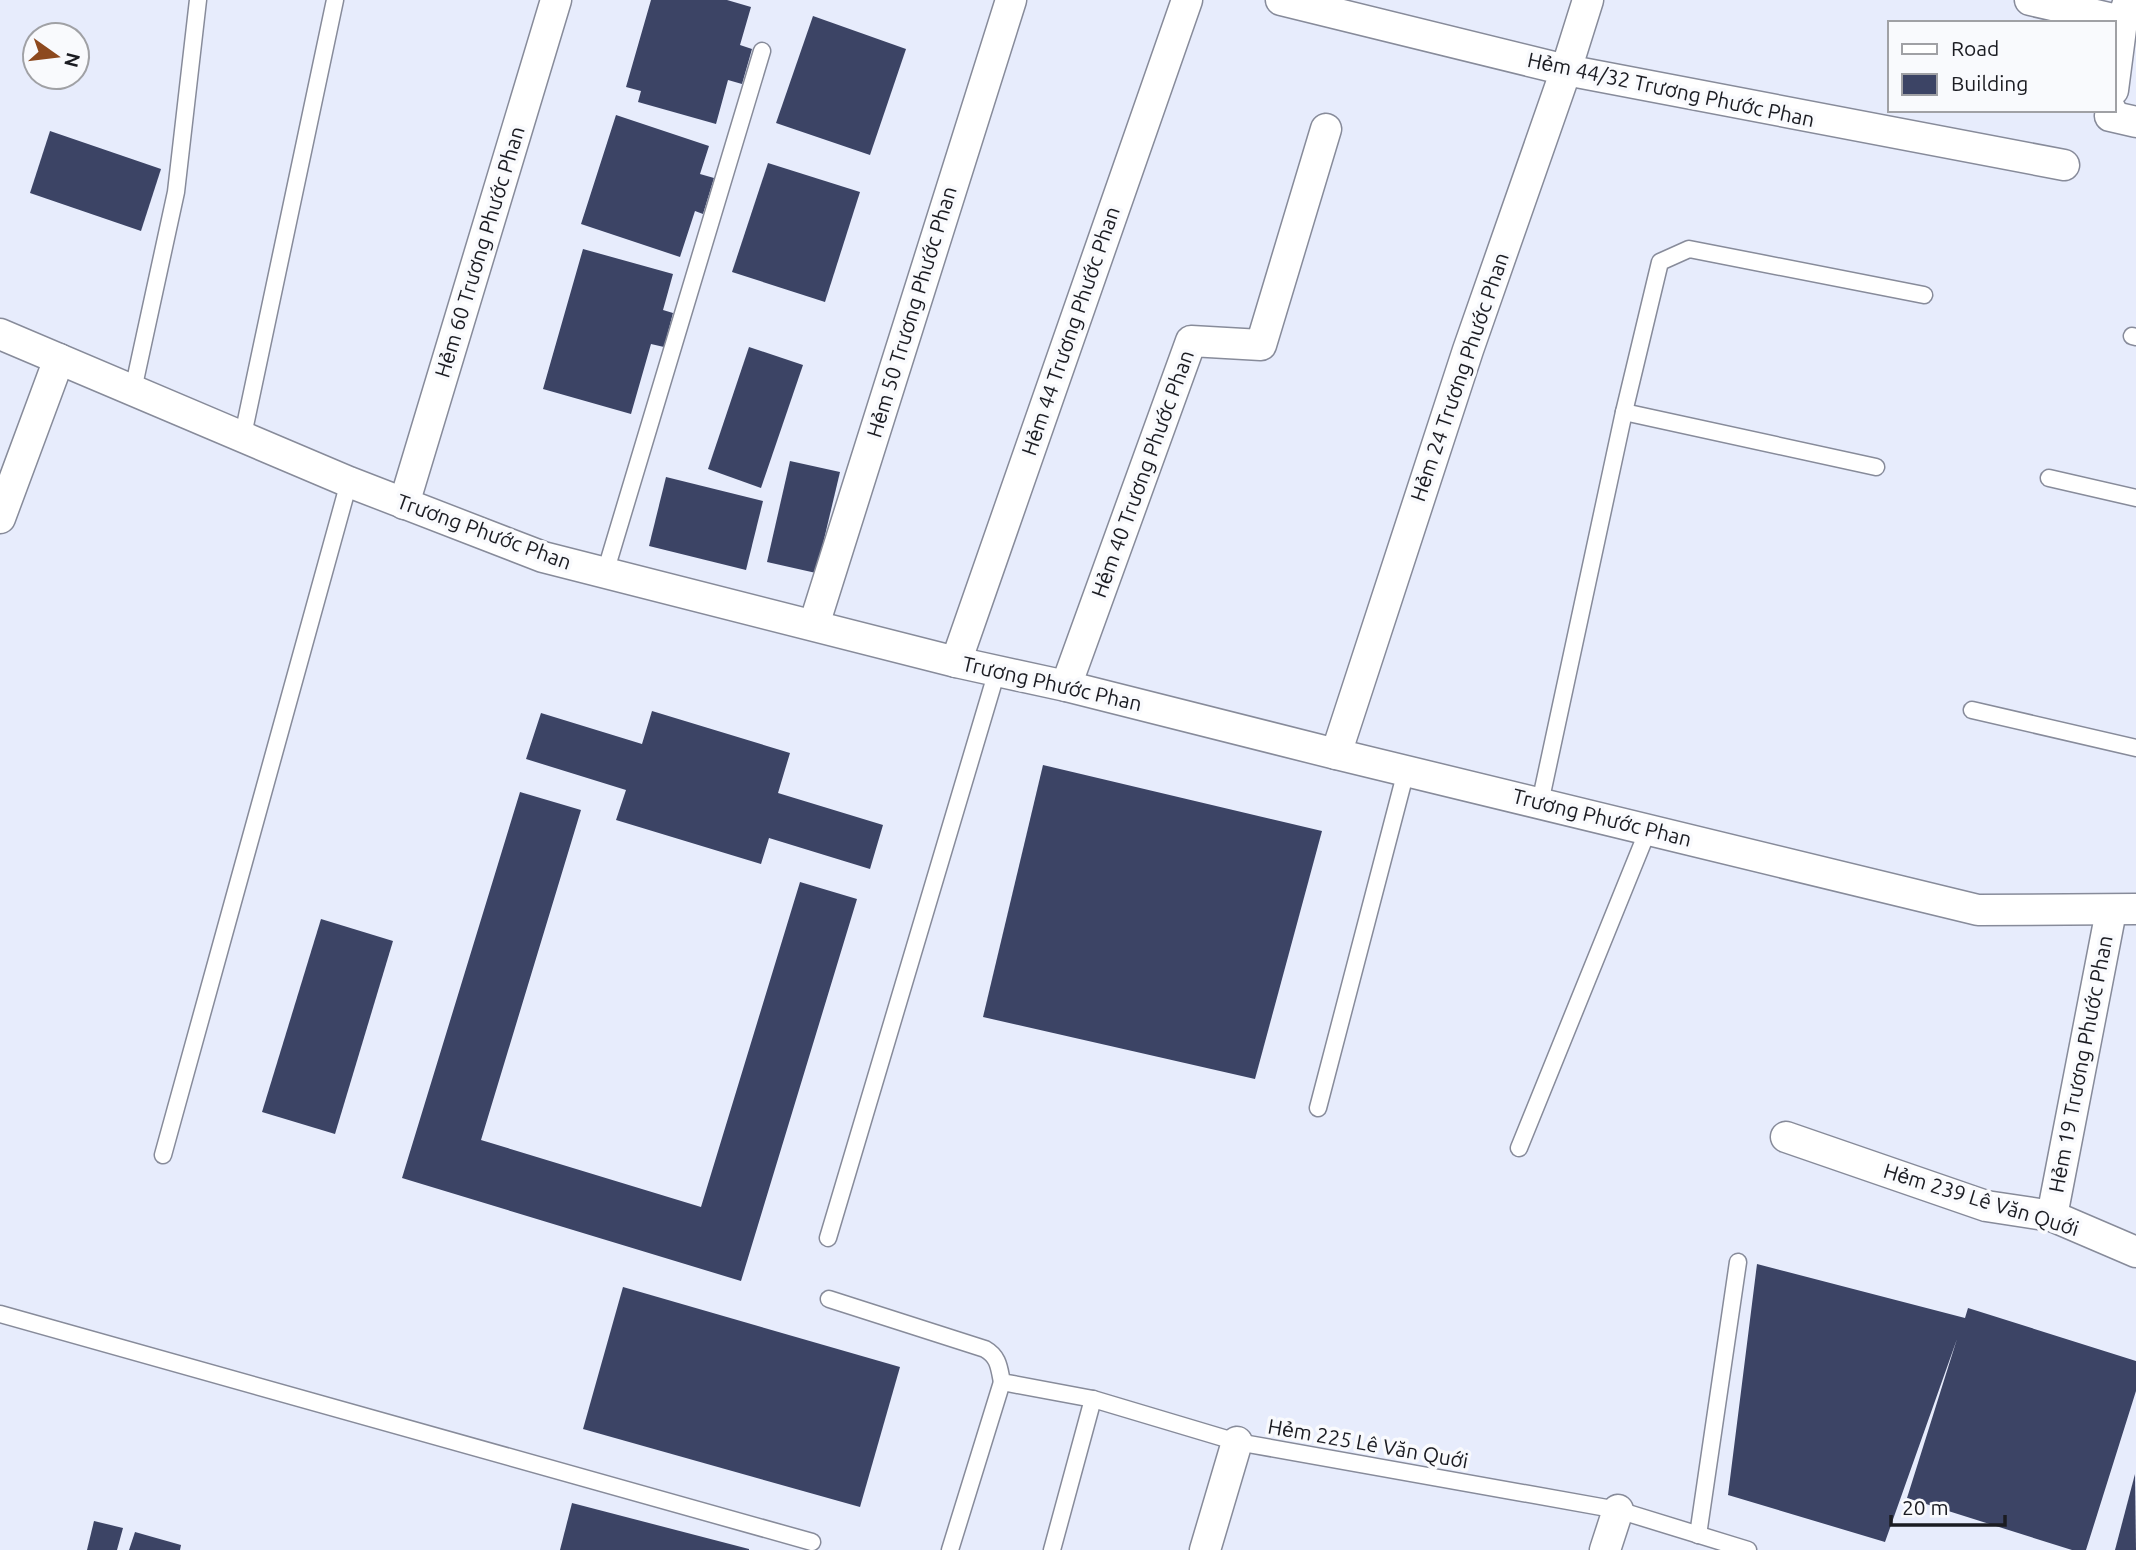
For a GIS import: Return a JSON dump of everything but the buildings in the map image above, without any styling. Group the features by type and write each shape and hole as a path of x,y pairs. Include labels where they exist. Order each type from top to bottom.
{"street":[{"name":"Hẻm 60 Trương Phước Phan","path":"404,504 556,0"},
{"name":"Hẻm 50 Trương Phước Phan","path":"814,625 1010,0"},
{"name":"Hẻm 44 Trương Phước Phan","path":"956,662 1187,0"},
{"name":"Hẻm 44/32 Trương Phước Phan","path":"1281,0 1566,70 2064,165"},
{"name":"Hẻm 24 Trương Phước Phan","path":"1336,754 1463,363 1588,0"},
{"path":"2030,0 2125,10 2115,77"},
{"path":"2111,112 2110,116 2136,122"},
{"name":"Hẻm 40 Trương Phước Phan","path":"1066,686 1191,341 1261,345 1326,129"},
{"name":"Trương Phước Phan","path":"0,334 349,482 543,557 956,662 1066,686 1979,910 2129,905"},
{"path":"0,518 59,359"},
{"name":"Hẻm 19 Trương Phước Phan","path":"2052,1216 2129,905"},
{"name":"Hẻm 239 Lê Văn Quới","path":"1786,1137 1986,1206 2052,1216 2136,1252"},
{"path":"1205,1550 1237,1442"},
{"path":"1605,1550 1618,1510"}],"lane":[{"path":"133,390 176,192 198,0"},
{"path":"243,435 335,0"},
{"path":"606,573 762,51"},
{"path":"1540,803 1624,412 1660,262 1689,249 1924,295"},
{"path":"1624,412 1876,467"},
{"path":"2049,478 2136,498"},
{"path":"163,1155 349,482"},
{"path":"828,1238 997,671"},
{"path":"1972,710 2136,748"},
{"path":"1318,1108 1406,771"},
{"path":"1519,1148 1648,830"},
{"path":"1698,1535 1738,1262"},
{"path":"829,1299 985,1349 993,1354 998,1362 1002,1382 950,1550"},
{"path":"0,1314 812,1542"},
{"name":"Hẻm 225 Lê Văn Quới","path":"1002,1382 1093,1399 1237,1442 1618,1510 1748,1550"},
{"path":"1052,1550 1093,1399"}]}
